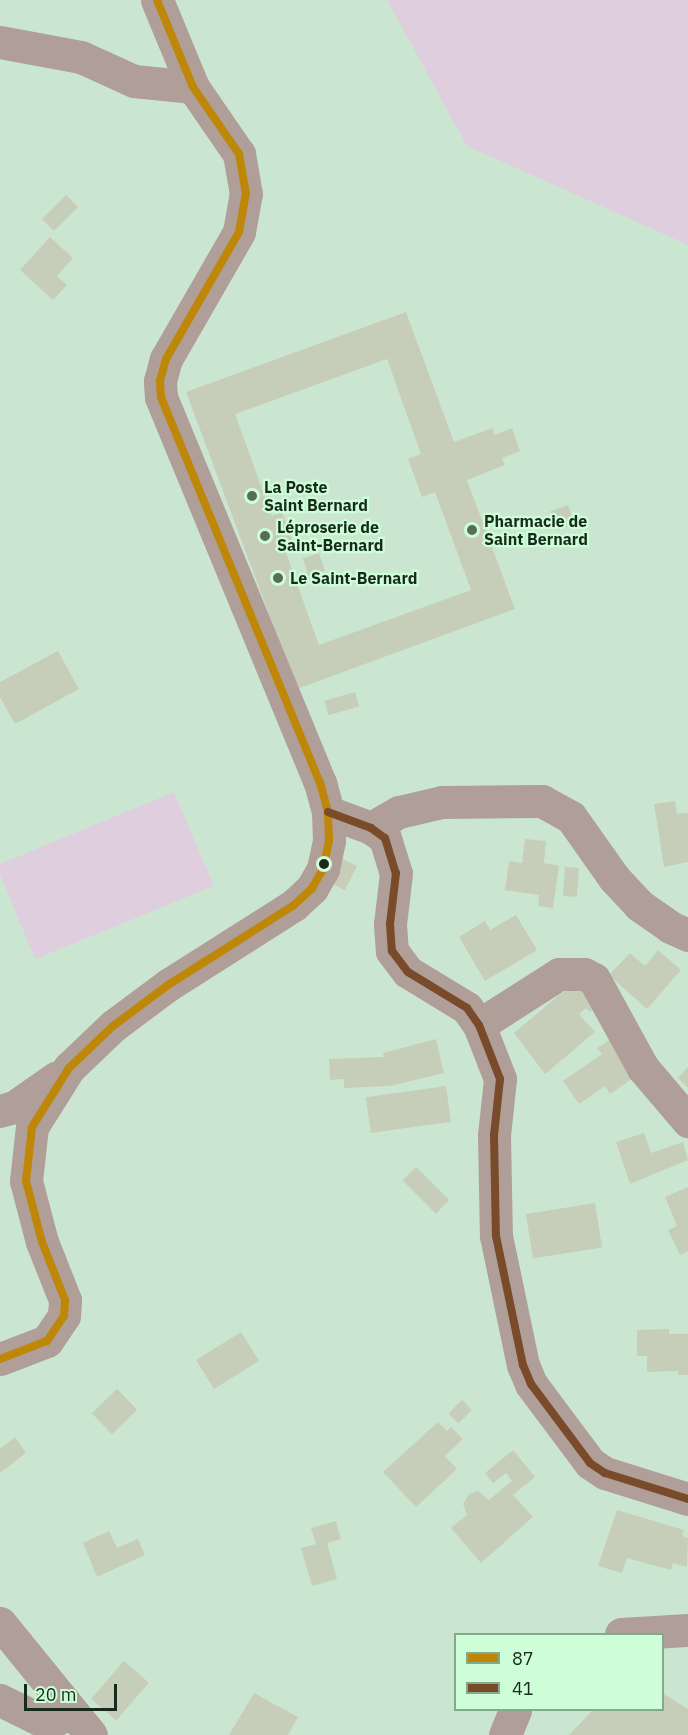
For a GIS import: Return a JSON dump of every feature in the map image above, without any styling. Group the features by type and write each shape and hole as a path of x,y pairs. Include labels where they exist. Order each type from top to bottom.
{"street":[{"path":"0,1112 14,1107 69,1068 113,1026 168,985 294,905 312,888 325,859 328,812 320,783 161,397 160,381 166,359 239,232 246,194 239,154 193,87 157,0"},
{"path":"0,42 81,57 134,81 193,87"},
{"path":"371,828 399,812 442,802 542,801 571,817 614,878 639,905 670,927 688,935"},
{"path":"328,812 371,828 385,838 394,862 390,924 392,951 398,963 450,995 466,1008 479,1026 500,1078 495,1135 496,1236 522,1365 531,1384 590,1463 605,1473 688,1499"},
{"path":"479,1026 559,974 584,974 594,979 643,1068 688,1121"},
{"path":"0,1359 47,1341 64,1316 65,1300 42,1242 26,1181 32,1127 69,1068"},
{"path":"0,1623 91,1735"},
{"path":"648,1633 688,1630"},
{"path":"0,1700 39,1719 57,1719 69,1710"},
{"path":"505,1735 515,1711"}],"shaded area":[{"path":"387,0 688,0 688,245 467,146"},
{"path":"174,792 214,886 35,959 0,874 0,864"}],"building":[{"path":"66,195 78,207 54,231 42,219"},
{"path":"50,237 73,258 57,276 67,285 53,300 20,270"},
{"path":"406,312 454,442 492,428 495,435 512,428 520,451 502,458 505,465 467,480 515,609 297,689 186,392","holes":["387,359 421,454 408,459 422,497 435,492 471,590 319,645 284,547 293,544 282,512 272,516 235,414"]},
{"path":"568,505 575,524 557,530 550,511"},
{"path":"319,553 325,571 309,576 303,558"},
{"path":"58,651 79,689 15,724 0,697 0,682"},
{"path":"355,692 359,706 328,715 324,701"},
{"path":"675,801 677,814 688,813 688,862 664,867 654,804"},
{"path":"525,839 546,841 544,863 559,866 553,908 538,906 539,895 505,890 509,861 522,863"},
{"path":"341,858 357,866 345,890 329,882"},
{"path":"565,867 579,868 577,897 563,896"},
{"path":"516,915 537,950 485,981 459,937 485,921 490,930"},
{"path":"658,950 681,970 647,1009 609,975 630,953 645,966"},
{"path":"583,981 598,1005 590,1012 586,1008 579,1014 595,1032 545,1074 514,1033 559,995"},
{"path":"616,1036 639,1074 610,1094 605,1086 579,1104 563,1081 602,1054 597,1048"},
{"path":"436,1039 444,1073 390,1086 344,1088 344,1079 330,1080 329,1059 384,1057 383,1053"},
{"path":"688,1067 688,1088 678,1078"},
{"path":"446,1086 451,1122 371,1133 366,1097"},
{"path":"644,1133 651,1153 683,1142 688,1160 630,1184 616,1142"},
{"path":"416,1167 449,1200 436,1214 403,1180"},
{"path":"688,1187 688,1251 680,1255 668,1230 677,1226 665,1197"},
{"path":"595,1203 602,1247 533,1258 526,1214"},
{"path":"669,1329 669,1334 688,1334 688,1375 678,1375 678,1371 647,1372 647,1356 637,1356 637,1330"},
{"path":"241,1332 259,1361 214,1389 196,1360"},
{"path":"117,1389 137,1410 112,1434 92,1413"},
{"path":"462,1400 472,1410 458,1423 449,1413"},
{"path":"438,1422 447,1431 451,1427 463,1439 445,1456 457,1469 416,1507 383,1472"},
{"path":"15,1437 26,1453 0,1473 0,1449"},
{"path":"513,1450 535,1477 513,1495 533,1517 481,1563 451,1528 467,1515 463,1504 469,1494 478,1491 489,1500 512,1481 506,1473 493,1483 485,1473"},
{"path":"617,1510 684,1530 682,1536 688,1538 687,1567 673,1563 671,1570 627,1558 622,1573 598,1566"},
{"path":"336,1521 341,1539 327,1543 337,1579 312,1586 301,1548 316,1544 311,1528"},
{"path":"109,1531 117,1548 138,1539 145,1555 97,1577 83,1543"},
{"path":"124,1661 149,1683 116,1720 91,1699"},
{"path":"254,1693 298,1717 288,1735 229,1735"},
{"path":"664,1694 688,1709 688,1735 569,1735 592,1711 664,1711"}],"transit line":[{"name":"87","path":"0,1359 47,1341 64,1316 65,1300 42,1242 26,1181 32,1127 69,1068 113,1026 168,985 294,905 312,888 323,869 329,841 328,812 320,783 161,397 160,381 166,359 239,232 246,194 239,154 193,87 157,0"},
{"name":"41","path":"328,812 371,828 385,838 396,873 390,924 392,951 408,972 467,1008 479,1025 500,1079 494,1135 496,1236 523,1365 531,1384 590,1463 605,1473 688,1499"}],"place":[{"name":"La Poste Saint Bernard","path":"252,496"},
{"name":"Pharmacie de Saint Bernard","path":"472,530"},
{"name":"Léproserie de Saint-Bernard","path":"265,536"},
{"name":"Le Saint-Bernard","path":"278,578"}]}
